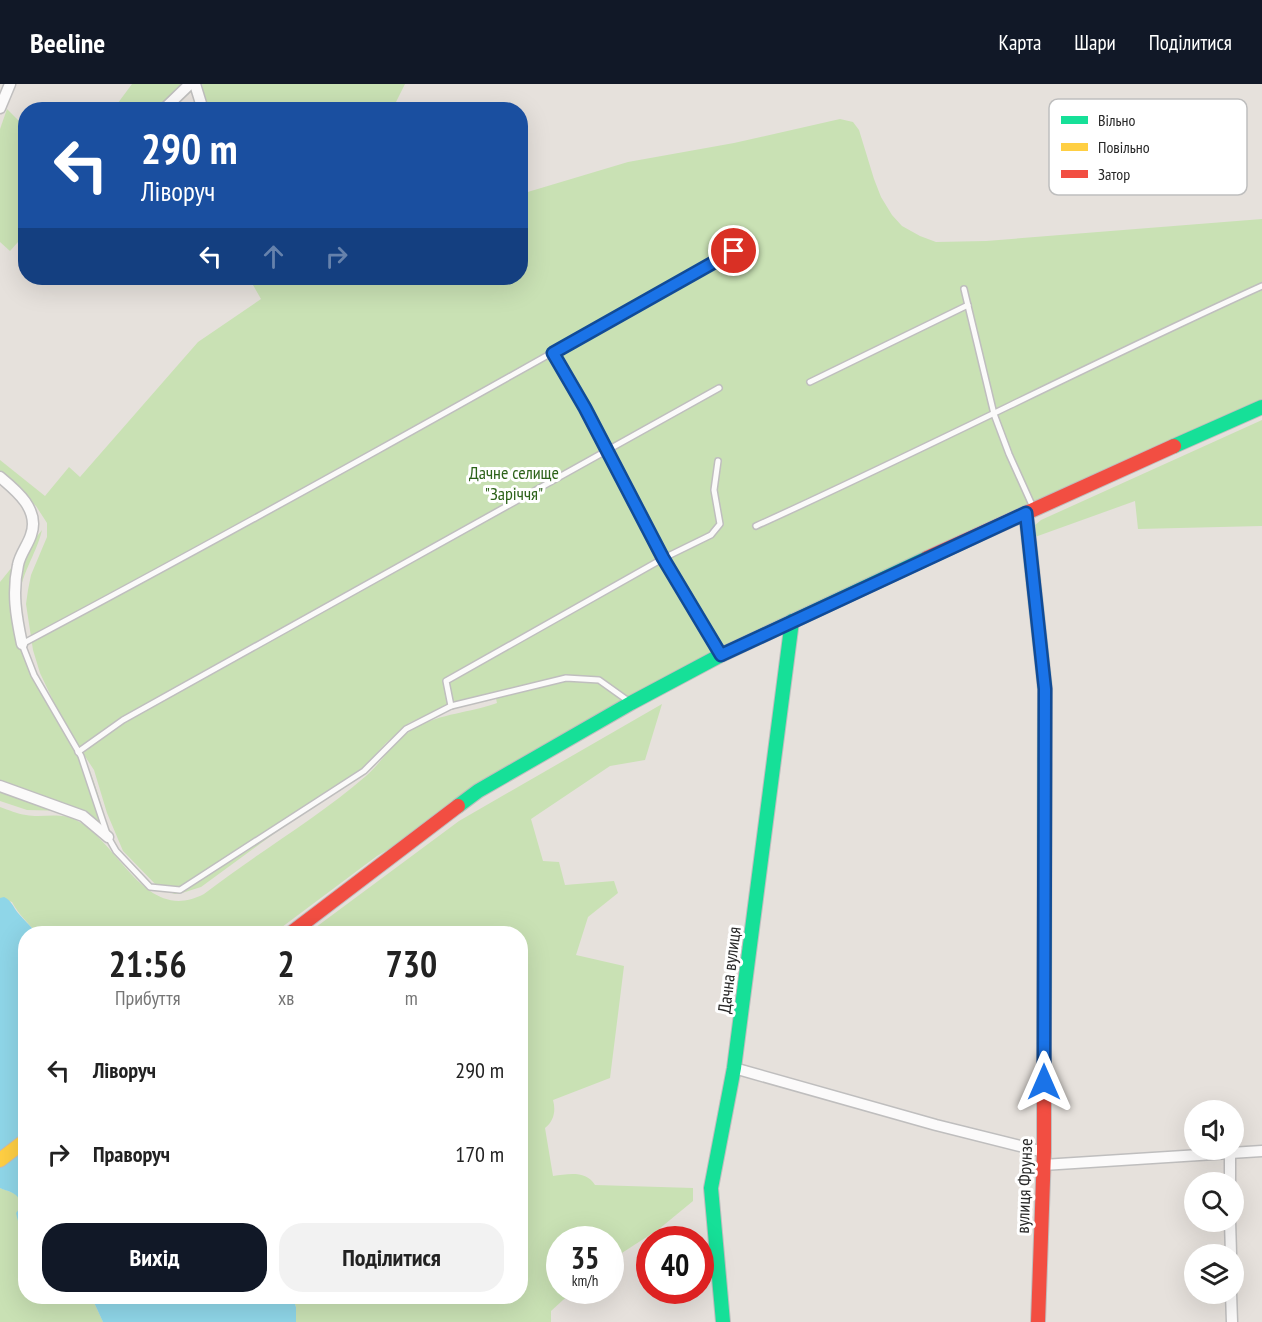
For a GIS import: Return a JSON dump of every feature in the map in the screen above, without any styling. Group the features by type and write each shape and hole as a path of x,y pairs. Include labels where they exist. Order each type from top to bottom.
{"main road":[{"path":"300,926 478,791 631,703 721,655 792,621 1262,407"},
{"name":"вулиця Фрунзе","path":"1030,511 1045,689 1043,1158 1038,1322"},
{"name":"Дачна вулиця","path":"723,1322 711,1188 734,1068 792,621"},
{"path":"0,1160 18,1146"}],"street":[{"path":"0,108 9,84"},
{"path":"171,102 190,84"},
{"path":"195,84 201,102"},
{"path":"0,477 24,499 33,517 32,532 18,562 14,594 22,644"},
{"path":"0,786 83,816 108,837"},
{"path":"734,1068 1043,1158 1184,1155"},
{"path":"1244,1153 1262,1151"},
{"path":"1231,1304 1232,1322"}],"lane":[{"path":"631,703 598,680 566,678 451,706 406,729 364,771 180,890 150,887 116,851 108,837 78,752 34,675 22,644 191,554 734,251"},
{"path":"756,526 1262,286"},
{"path":"964,289 994,414 1030,511"},
{"path":"810,382 968,305"},
{"path":"553,353 663,558 721,655"},
{"path":"78,752 123,720 719,388"},
{"path":"451,706 447,681 663,558 711,535 720,524 714,490 718,461"}],"green space":[{"path":"132,84 196,84 180,102 119,102"},
{"path":"202,84 405,84 396,102 205,102"},
{"path":"7,109 18,120 18,242 10,251 0,242 0,129"},
{"name":"Дачне селище \"Заріччя\"","path":"840,119 853,122 859,130 881,197 892,215 902,226 936,242 986,241 1262,219 1262,400 777,621 377,856 283,926 30,926 12,902 0,898 0,807 32,816 64,816 76,820 92,831 149,890 165,899 183,901 204,894 327,807 366,776 401,738 415,728 435,719 497,703 495,694 444,707 409,723 386,743 361,770 201,887 175,894 160,889 123,851 107,813 94,770 65,726 40,673 33,650 26,604 31,575 47,537 47,523 36,506 0,473 0,460 45,496 69,467 80,477 198,342 261,299 253,285 528,285 528,192 628,162 734,143"},
{"path":"1262,420 1262,526 1138,529 1135,501 1035,537 1034,526 1041,520"},
{"path":"42,530 20,594 20,620 23,637 46,701 90,772 111,837 69,811 27,810 0,801 0,582"},
{"path":"662,704 645,760 610,766 531,819 543,861 559,862 565,885 614,881 618,893 588,917 576,955 624,966 610,1078 553,1100 554,1116 545,1128 553,1176 582,1175 595,1185 693,1188 693,1201 663,1226 636,1226 636,1244 624,1252 624,1226 546,1226 546,1304 559,1304 551,1311 551,1322 296,1322 295,1304 528,1304 528,926 317,926 459,821"},
{"path":"0,1188 18,1196 18,1304 95,1304 103,1322 0,1322"}],"water":[{"path":"4,897 11,902 30,926 18,926 18,1198 15,1194 0,1188 0,898"},
{"path":"95,1304 295,1304 296,1307 296,1322 103,1322"}],"traffic: fast":[{"path":"1174,446 1262,407"},
{"path":"1026,513 1045,689 1044,1025"},
{"path":"458,806 478,791 631,703 721,655 927,558"},
{"path":"723,1322 711,1188 734,1068 792,621"}],"traffic: slow":[{"path":"0,1160 18,1146"}],"traffic: jam":[{"path":"927,558 1174,446"},
{"path":"300,926 458,806"},
{"path":"1038,1322 1044,1152 1044,1025"}],"route":[{"path":"734,251 553,353 585,408 663,558 721,655 1026,513 1045,689 1044,1082"}]}
